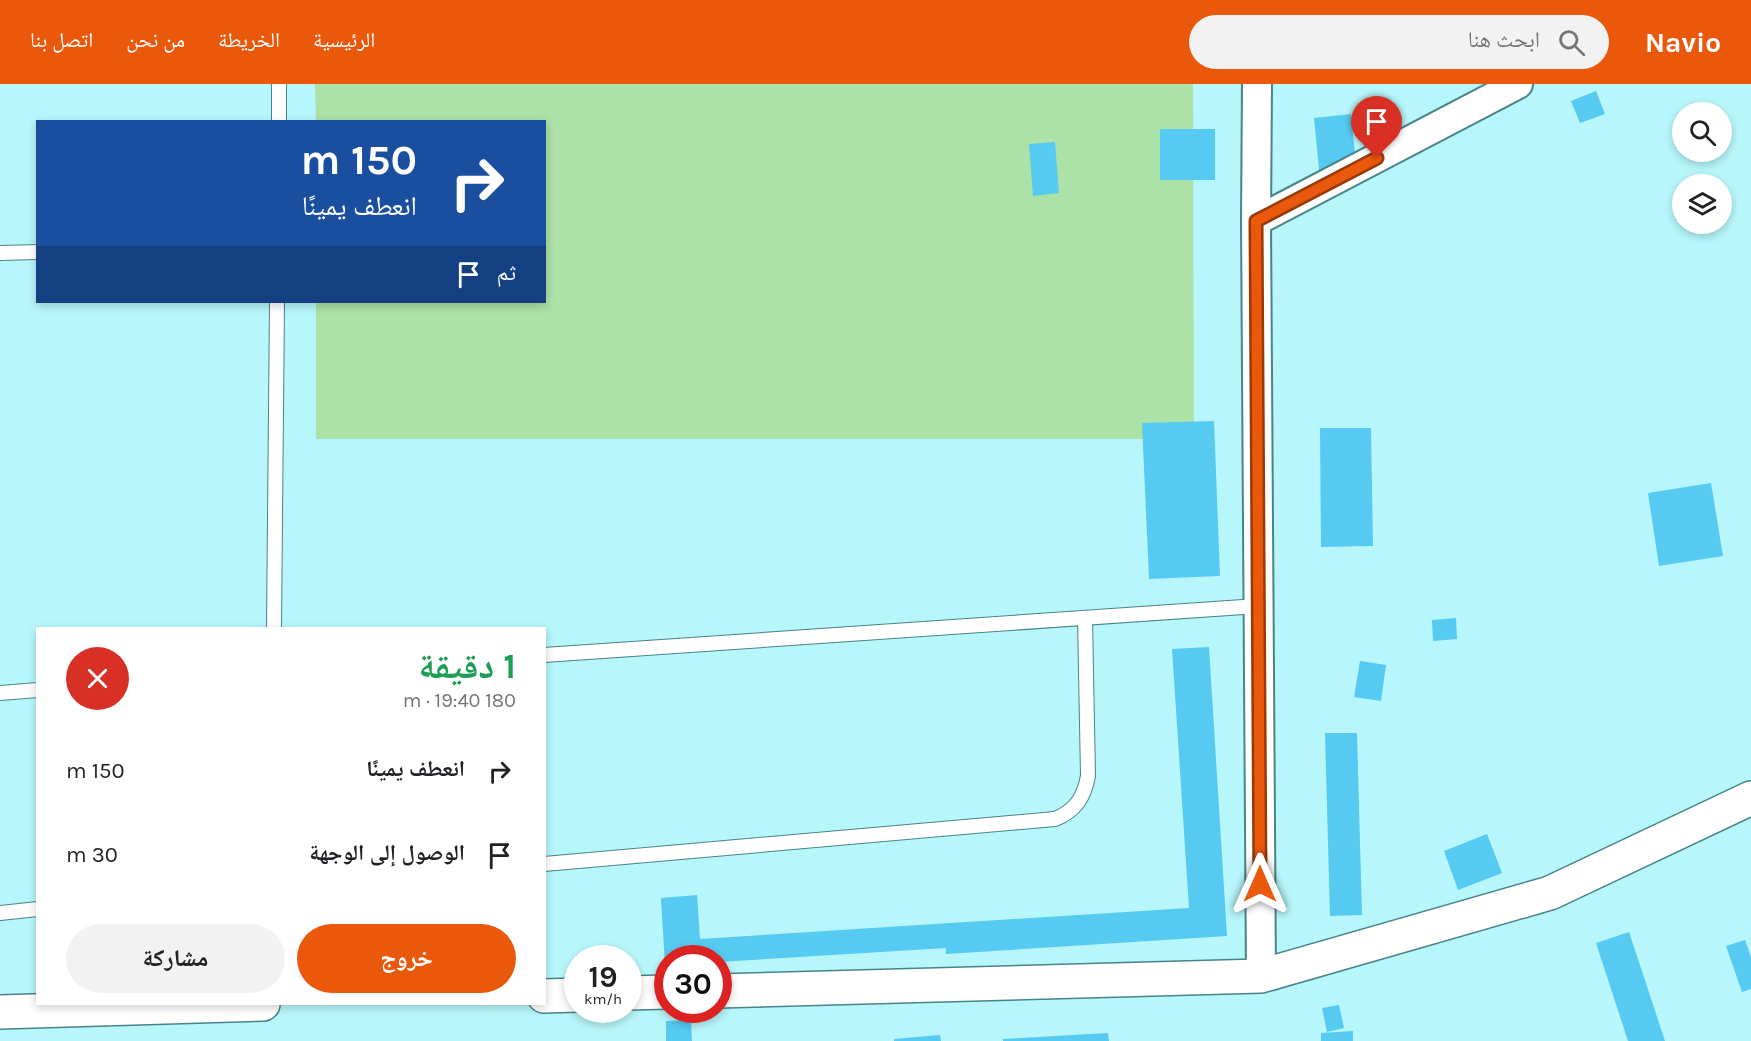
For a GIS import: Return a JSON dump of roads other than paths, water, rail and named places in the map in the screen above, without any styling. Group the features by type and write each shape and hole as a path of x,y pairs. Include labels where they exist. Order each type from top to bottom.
{"street":[{"path":"1257,84 1261,976"},
{"path":"1256,221 1518,84"},
{"path":"732,991 1261,976 1550,893 1751,798"},
{"path":"546,996 564,995"},
{"path":"0,1012 230,1005"}],"lane":[{"path":"279,84 279,120"},
{"path":"0,253 36,252"},
{"path":"274,627 277,303"},
{"path":"546,655 1258,606"},
{"path":"546,864 1055,819 1065,814 1082,799 1088,776 1085,618"},
{"path":"0,693 36,690"},
{"path":"0,913 36,909"}]}
